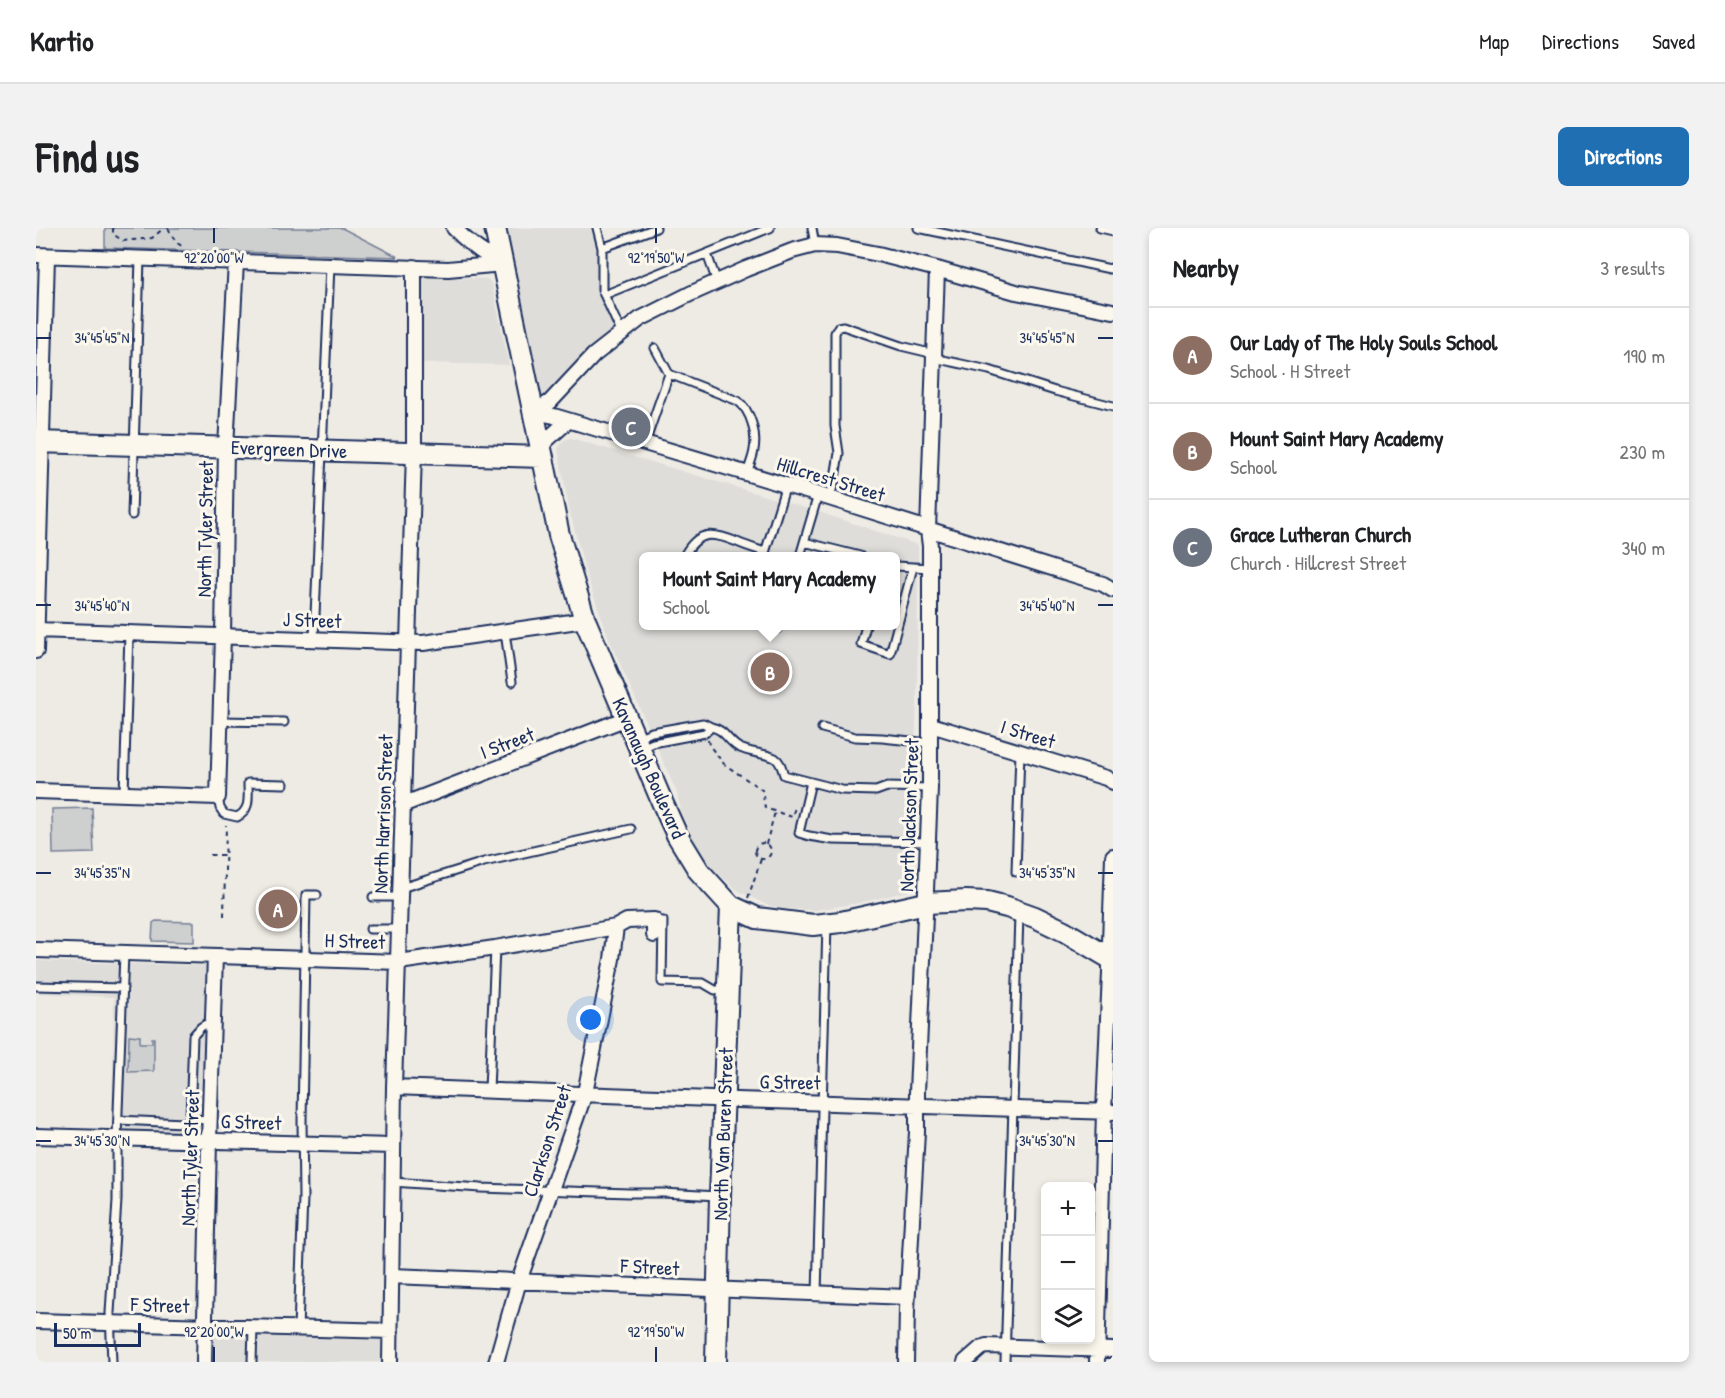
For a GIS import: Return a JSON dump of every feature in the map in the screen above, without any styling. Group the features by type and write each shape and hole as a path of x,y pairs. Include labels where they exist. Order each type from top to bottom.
{"street":[{"path":"454,228 474,248 503,264"},
{"name":"Kavanaugh Boulevard","path":"495,228 559,535 585,620 663,804 687,853 705,878 740,902 758,918 813,925 926,903 976,901 1007,907 1064,931 1111,959"},
{"path":"534,412 549,402 594,355 640,319 717,282 792,251 815,245 854,249 937,269 1016,292 1113,311"},
{"path":"36,651 41,255 448,269 503,264"},
{"name":"North Tyler Street","path":"218,797 226,447 236,262"},
{"name":"North Harrison Street","path":"390,1362 399,892 414,453 414,267"},
{"name":"North Jackson Street","path":"906,1362 930,788 930,546 928,530 937,269"},
{"name":"Hillcrest Street","path":"534,412 786,485 1103,584 1113,590"},
{"path":"542,451 568,421"},
{"name":"Evergreen Drive","path":"39,442 414,453 542,451"},
{"name":"J Street","path":"36,630 423,644 585,620"},
{"name":"I Street","path":"402,805 627,718"},
{"name":"I Street","path":"931,725 1113,782"},
{"path":"36,791 218,797"},
{"path":"1097,1355 1108,1112 1113,856"},
{"name":"North Van Buren Street","path":"716,1362 728,990 740,902"},
{"path":"654,920 654,935"},
{"name":"H Street","path":"36,950 399,962 616,927 627,921 654,920"},
{"name":"Clarkson Street","path":"496,1362 519,1281 585,1094 612,959 616,927"},
{"name":"North Tyler Street","path":"204,1362 215,956"},
{"name":"G Street","path":"394,1087 1108,1112"},
{"name":"G Street","path":"36,1136 393,1146"},
{"name":"F Street","path":"392,1276 907,1297"},
{"name":"F Street","path":"36,1321 391,1331"},
{"path":"965,1362 981,1347 992,1346 1097,1355 1113,1350"}],"lane":[{"path":"597,228 602,248 602,290 621,332"},
{"path":"602,248 656,228"},
{"path":"604,295 770,228"},
{"path":"812,228 815,245"},
{"path":"918,228 1113,267"},
{"path":"1100,228 1113,231"},
{"path":"707,254 717,282"},
{"path":"132,515 140,259"},
{"path":"314,639 330,265"},
{"path":"801,552 824,497 834,484 839,453 835,426 834,353 838,327 843,326 926,352 944,360 1012,376 1055,391 1113,406"},
{"path":"656,348 669,374 738,401 744,406 748,412 754,443 747,474"},
{"path":"645,443 669,374"},
{"path":"765,552 786,485"},
{"path":"686,552 696,541 714,534 759,552"},
{"path":"804,542 845,552"},
{"path":"900,566 930,568"},
{"path":"900,616 913,567"},
{"path":"865,630 861,644 890,654 896,630"},
{"path":"505,632 512,682"},
{"path":"124,794 129,633"},
{"path":"220,721 284,722"},
{"path":"638,744 652,732 703,723 722,731 741,748 777,759 784,775 849,791 876,791 887,787 930,788"},
{"path":"638,744 705,733 711,727"},
{"path":"822,729 855,737 930,743"},
{"path":"1016,872 1020,752"},
{"path":"811,782 799,833 833,840 928,842"},
{"path":"218,797 224,814 237,817 247,808 248,783 284,784"},
{"path":"373,897 399,892 484,862 631,829"},
{"path":"298,1329 303,1198 306,895 317,895"},
{"path":"1005,1362 1020,911"},
{"path":"654,920 663,921 662,982 703,983 715,990 728,990"},
{"path":"817,1294 827,924"},
{"path":"370,929 399,929"},
{"path":"489,1090 495,948"},
{"path":"112,1362 111,1323 124,953"},
{"path":"36,986 123,988"},
{"path":"190,1119 194,1036 201,1027 213,1020"},
{"path":"118,1120 184,1123 190,1119 210,1120"},
{"path":"392,1182 481,1188 720,1196"},
{"path":"252,1362 253,1327"}],"path":[{"path":"113,228 113,234 123,241 152,238 166,228 176,243 182,247 198,249 205,261"},
{"path":"707,735 709,745 724,764 762,790 765,808 792,817 797,799"},
{"path":"766,844 775,812"},
{"path":"224,916 226,822"},
{"path":"761,859 757,856 756,849 761,844 766,844"},
{"path":"761,859 766,859 771,853 766,844"},
{"path":"210,855 225,855"},
{"path":"740,902 761,859"}],"shaded area":[{"path":"105,228 342,228 398,257 105,248"},
{"path":"506,228 595,228 603,273 621,322 588,349 546,395 541,395"},
{"path":"423,276 487,279 492,284 509,365 423,363"},
{"path":"571,438 825,514 918,545 917,702 909,891 859,903 815,910 783,909 767,905 737,890 702,857 682,814 676,791 610,641 586,574 569,509 558,448 564,440"},
{"path":"92,808 94,853 53,854 52,809"},
{"path":"156,921 194,922 194,942 152,941 153,923"},
{"path":"37,961 206,966 202,1135 112,1133 114,997 36,993"},
{"path":"129,1035 140,1036 140,1043 152,1043 152,1038 154,1038 154,1071 128,1072"},
{"path":"210,1335 381,1340 381,1362 210,1362"}],"place":[{"name":"Grace Lutheran Church","path":"631,427"},
{"name":"Mount Saint Mary Academy","path":"770,672"},
{"name":"Our Lady of The Holy Souls School","path":"278,909"}]}
